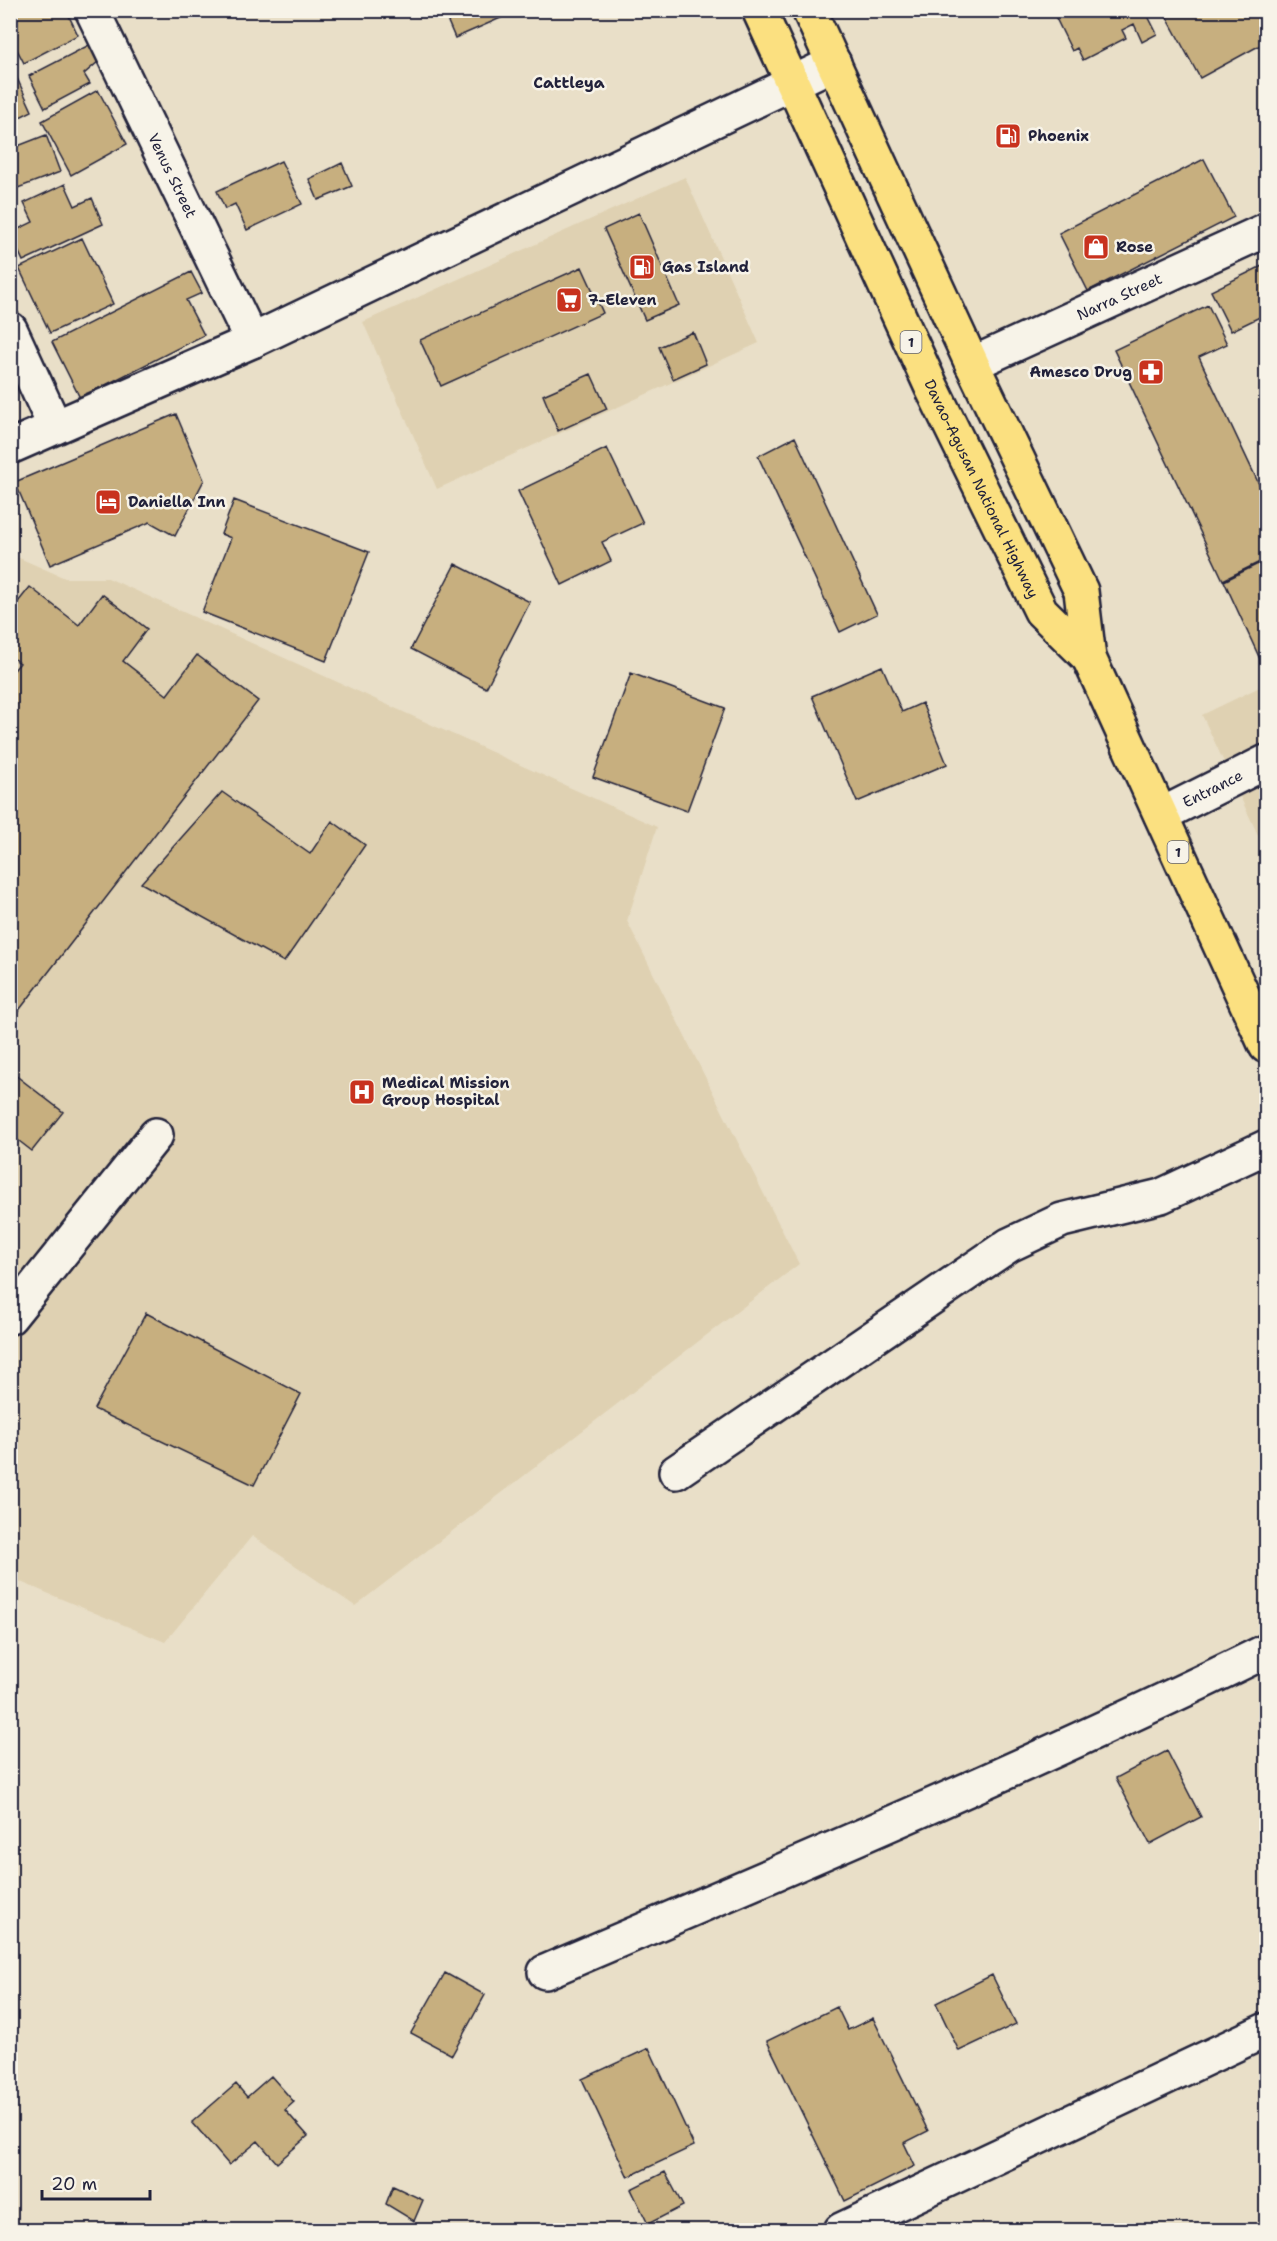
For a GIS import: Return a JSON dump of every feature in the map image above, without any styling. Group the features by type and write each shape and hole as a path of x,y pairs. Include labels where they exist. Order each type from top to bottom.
{"highway":[{"name":"Davao-Agusan National Highway","path":"759,10 932,388 1041,611 1089,658"},
{"name":"Davao-Agusan National Highway","path":"809,10 972,364 1081,591 1089,658 1266,1046"}],"street":[{"name":"Venus Street","path":"92,10 252,341"},
{"path":"10,329 26,434 252,341 834,63"},
{"name":"Narra Street","path":"972,364 1266,231"},
{"name":"Entrance","path":"1161,815 1266,762"},
{"path":"10,1317 156,1135"},
{"path":"676,1472 1009,1245 1062,1220 1161,1196 1266,1147"},
{"path":"545,1972 844,1845 1150,1708 1266,1651"},
{"path":"841,2230 1266,2030"}],"shaded area":[{"path":"685,177 759,343 437,489 363,322"},
{"name":"Medical Mission Group Hospital","path":"10,554 65,578 108,578 657,827 627,921 799,1264 355,1606 252,1536 165,1642 11,1578"},
{"path":"1266,684 1266,852 1202,715"}],"building":[{"path":"17,10 66,10 78,35 24,63 10,36 10,14"},
{"path":"443,10 519,10 455,38"},
{"path":"1052,10 1154,10 1148,16 1157,34 1142,42 1134,24 1122,30 1126,38 1083,60 1077,48 1072,51"},
{"path":"1163,10 1266,10 1266,42 1200,78"},
{"path":"91,44 99,61 84,74 90,84 45,108 29,76"},
{"path":"16,76 32,111 10,122 10,78"},
{"path":"98,90 127,144 71,175 42,121"},
{"path":"46,135 60,172 10,191 10,149"},
{"path":"1204,159 1234,217 1088,291 1059,233"},
{"path":"281,161 302,204 247,230 235,204 225,209 217,191"},
{"path":"342,163 352,186 318,200 309,179"},
{"path":"65,184 75,206 92,198 103,224 23,261 10,233 33,222 24,203"},
{"name":"Gas Island","path":"639,213 679,305 645,320 604,229"},
{"path":"82,238 113,304 50,333 19,268"},
{"path":"1266,264 1266,314 1231,331 1211,291"},
{"path":"582,267 603,313 441,386 420,340"},
{"path":"191,272 202,293 186,300 204,335 80,398 52,342"},
{"path":"1208,305 1227,344 1199,357 1266,499 1266,559 1223,580 1114,350"},
{"path":"693,332 706,364 673,379 659,347"},
{"path":"591,374 607,409 558,431 543,395"},
{"name":"Daniella Inn","path":"176,414 204,480 175,536 150,522 50,565 15,482"},
{"path":"795,437 877,614 840,632 758,456"},
{"path":"607,448 643,523 602,542 611,561 562,585 518,491"},
{"path":"234,500 369,552 326,661 202,612 231,538 221,534"},
{"path":"1266,560 1266,672 1224,581"},
{"path":"455,564 530,602 486,688 411,649"},
{"path":"30,587 79,625 102,594 147,629 123,661 167,695 197,655 258,701 10,1022 10,675 20,663 10,656 10,612"},
{"path":"882,666 902,712 922,703 947,764 857,802 812,696"},
{"path":"631,673 725,708 687,811 593,777"},
{"path":"222,792 310,854 332,821 365,845 284,962 141,883"},
{"path":"10,1071 63,1112 32,1151 10,1134"},
{"path":"146,1313 301,1394 254,1485 94,1409"},
{"path":"1167,1751 1201,1817 1150,1844 1116,1778"},
{"path":"445,1973 485,1995 452,2055 411,2033"},
{"path":"992,1975 1016,2024 959,2051 936,2003"},
{"path":"837,2007 848,2030 873,2018 928,2131 904,2143 915,2166 845,2201 767,2041"},
{"path":"649,2048 694,2146 628,2177 582,2079"},
{"path":"271,2076 294,2102 285,2110 308,2136 277,2163 258,2141 229,2165 192,2122 236,2084 247,2097"},
{"path":"665,2172 683,2206 648,2224 631,2189"},
{"path":"393,2186 423,2200 414,2221 386,2204"}],"place":[{"name":"Phoenix","path":"1008,136"},
{"name":"Rose","path":"1096,247"},
{"name":"Gas Island","path":"642,267"},
{"name":"7-Eleven","path":"569,300"},
{"name":"Amesco Drug","path":"1151,372"},
{"name":"Daniella Inn","path":"108,502"},
{"name":"Medical Mission Group Hospital","path":"362,1092"}],"district":[{"name":"Cattleya","path":"569,82"}]}
